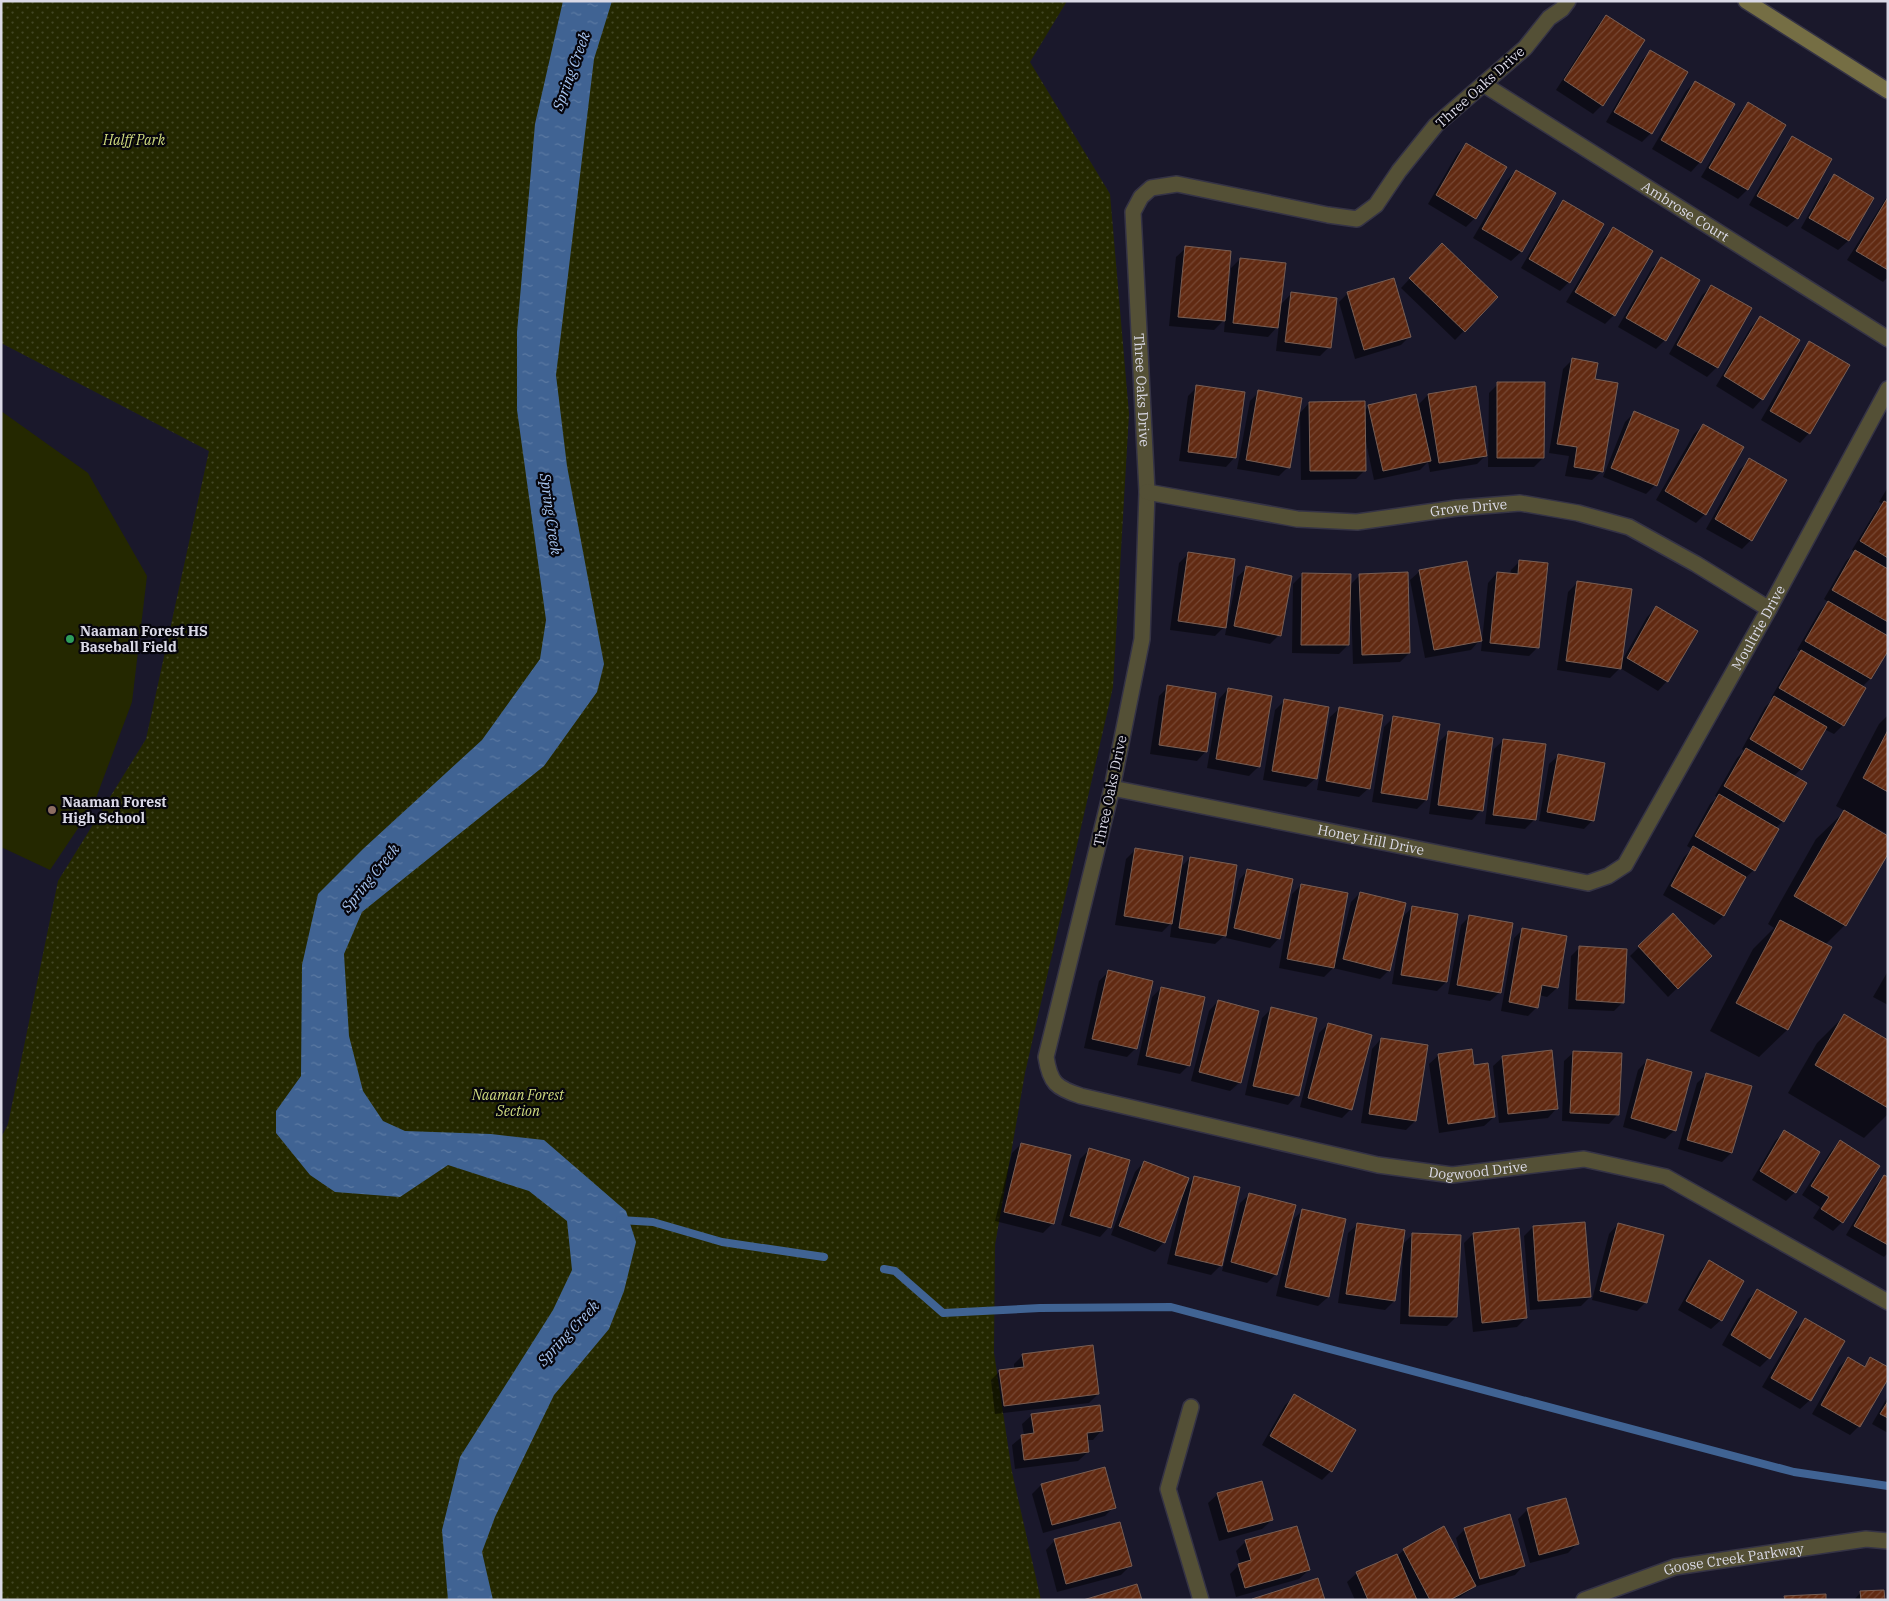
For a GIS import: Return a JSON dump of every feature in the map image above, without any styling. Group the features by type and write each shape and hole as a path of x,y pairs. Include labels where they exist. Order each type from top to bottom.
{"street":[{"path":"1549,18 1551,1"},
{"name":"Three Oaks Drive","path":"1049,1076 1046,1057 1112,788 1142,639 1147,492 1133,212 1141,197 1151,188 1177,184 1328,215 1357,219 1376,205 1399,171 1436,124 1525,48 1549,18 1562,9 1568,1"},
{"path":"1746,1 1888,91"},
{"name":"Ambrose Court","path":"1483,84 1888,339"},
{"name":"Moultrie Drive","path":"1625,865 1769,610 1888,389"},
{"name":"Grove Drive","path":"1147,492 1297,519 1357,522 1457,508 1520,503 1578,513 1630,527 1696,564 1769,610"},
{"name":"Honey Hill Drive","path":"1112,788 1588,882 1608,876 1625,865"},
{"name":"Dogwood Drive","path":"1049,1076 1063,1090 1082,1096 1378,1165 1452,1175 1584,1159 1666,1177 1888,1302"},
{"path":"1192,1407 1168,1489 1201,1600"},
{"name":"Goose Creek Parkway","path":"1584,1600 1675,1567 1866,1539 1888,1541"}],"green space":[{"name":"Naaman Forest Section","path":"1,1 1067,1 1030,62 1110,194 1129,414 1113,687 1025,1073 995,1245 994,1353 1012,1472 1041,1600 1,1600 1,1138 8,1124 58,881 146,739 209,451 1,343"},
{"name":"Naaman Forest HS Baseball Field","path":"1,411 88,473 147,576 132,702 93,806 50,870 1,847"}],"water":[{"name":"Spring Creek","path":"563,1 612,1 594,59 556,375 567,466 604,664 597,692 544,766 362,912 344,954 349,1036 363,1091 383,1121 405,1131 491,1134 544,1140 626,1211 636,1242 624,1291 609,1329 554,1395 495,1517 482,1552 493,1600 448,1600 442,1530 460,1457 553,1310 572,1270 567,1221 529,1191 448,1165 400,1197 335,1192 310,1175 276,1133 276,1111 301,1076 302,965 318,894 363,849 482,740 540,659 546,620 517,410 517,332 535,124"}],"building":[{"path":"1606,15 1645,40 1603,106 1564,80"},
{"path":"1650,50 1688,72 1652,134 1614,112"},
{"path":"1695,81 1735,104 1701,163 1661,140"},
{"path":"1748,102 1786,125 1748,190 1709,168"},
{"path":"1792,136 1832,159 1798,219 1757,196"},
{"path":"1466,143 1507,167 1476,219 1436,195"},
{"path":"1516,170 1556,193 1522,252 1482,229"},
{"path":"1834,174 1874,198 1849,241 1809,218"},
{"path":"1888,197 1888,270 1856,251"},
{"path":"1563,200 1604,224 1570,283 1529,259"},
{"path":"1613,227 1653,251 1615,316 1575,292"},
{"path":"1442,243 1498,297 1465,332 1409,278"},
{"path":"1185,246 1231,251 1225,321 1178,317"},
{"path":"1661,257 1700,280 1666,341 1626,318"},
{"path":"1240,258 1286,263 1278,328 1233,323"},
{"path":"1394,278 1411,337 1364,350 1347,292"},
{"path":"1711,285 1752,308 1718,368 1677,345"},
{"path":"1291,292 1337,298 1331,348 1285,342"},
{"path":"1760,316 1800,340 1763,400 1724,376"},
{"path":"1809,341 1850,365 1810,434 1770,411"},
{"path":"1572,358 1598,363 1595,379 1618,383 1603,472 1574,467 1577,447 1557,444"},
{"path":"1497,382 1545,382 1544,458 1497,458"},
{"path":"1196,385 1245,392 1236,458 1188,452"},
{"path":"1476,386 1487,456 1439,463 1428,394"},
{"path":"1258,390 1302,398 1290,468 1246,460"},
{"path":"1416,394 1431,461 1383,471 1368,405"},
{"path":"1365,401 1366,471 1310,471 1309,402"},
{"path":"1634,411 1679,430 1657,486 1611,468"},
{"path":"1703,424 1744,447 1706,515 1665,491"},
{"path":"1749,458 1787,480 1752,541 1715,519"},
{"path":"1884,501 1888,503 1888,558 1860,541"},
{"path":"1855,550 1888,569 1888,622 1832,590"},
{"path":"1188,552 1235,559 1226,628 1178,621"},
{"path":"1519,560 1548,563 1539,648 1490,643 1497,572 1518,574"},
{"path":"1467,561 1482,641 1434,650 1419,570"},
{"path":"1246,566 1292,576 1281,636 1234,626"},
{"path":"1408,572 1410,653 1362,655 1359,574"},
{"path":"1302,573 1351,574 1349,645 1301,645"},
{"path":"1577,581 1632,589 1621,669 1566,661"},
{"path":"1828,601 1888,636 1888,651 1871,679 1805,641"},
{"path":"1656,606 1698,631 1668,682 1627,658"},
{"path":"1801,650 1866,688 1844,726 1779,688"},
{"path":"1167,685 1216,693 1207,752 1159,745"},
{"path":"1228,688 1272,696 1260,767 1216,759"},
{"path":"1774,696 1827,727 1802,770 1750,739"},
{"path":"1284,699 1329,707 1317,779 1272,771"},
{"path":"1339,707 1383,715 1370,789 1326,781"},
{"path":"1393,716 1440,724 1427,800 1381,793"},
{"path":"1888,730 1888,792 1863,778"},
{"path":"1448,731 1493,738 1483,811 1438,805"},
{"path":"1503,739 1546,744 1536,820 1493,815"},
{"path":"1746,748 1807,783 1784,822 1724,786"},
{"path":"1558,754 1605,763 1594,821 1547,812"},
{"path":"1719,794 1779,829 1755,871 1695,836"},
{"path":"1844,810 1888,836 1888,854 1846,926 1794,896"},
{"path":"1693,846 1746,877 1724,916 1671,886"},
{"path":"1135,848 1183,856 1172,924 1124,916"},
{"path":"1190,857 1237,865 1226,936 1179,928"},
{"path":"1247,869 1293,879 1280,939 1234,928"},
{"path":"1301,884 1348,893 1334,968 1287,959"},
{"path":"1360,892 1406,903 1390,971 1343,959"},
{"path":"1412,906 1458,914 1447,982 1401,975"},
{"path":"1673,913 1712,956 1678,989 1638,946"},
{"path":"1469,915 1513,923 1501,993 1457,985"},
{"path":"1780,920 1832,947 1788,1030 1736,1003"},
{"path":"1522,928 1567,936 1558,988 1542,985 1538,1008 1509,1002"},
{"path":"1579,946 1627,949 1624,1003 1576,1000"},
{"path":"1108,970 1153,981 1137,1049 1092,1039"},
{"path":"1161,987 1205,997 1190,1066 1146,1056"},
{"path":"1218,1000 1259,1011 1241,1083 1199,1072"},
{"path":"1271,1007 1317,1018 1299,1096 1253,1086"},
{"path":"1844,1014 1888,1040 1888,1108 1815,1065"},
{"path":"1328,1023 1372,1035 1352,1110 1308,1098"},
{"path":"1381,1038 1428,1045 1416,1121 1369,1114"},
{"path":"1472,1049 1474,1065 1488,1063 1495,1117 1448,1124 1438,1054"},
{"path":"1552,1050 1558,1109 1508,1114 1502,1056"},
{"path":"1573,1051 1622,1053 1619,1115 1570,1113"},
{"path":"1647,1059 1692,1072 1676,1131 1631,1118"},
{"path":"1706,1073 1752,1086 1732,1153 1687,1140"},
{"path":"1784,1130 1820,1152 1796,1193 1760,1171"},
{"path":"1840,1140 1880,1166 1843,1223 1821,1209 1829,1197 1811,1186"},
{"path":"1021,1143 1071,1155 1054,1224 1004,1212"},
{"path":"1089,1148 1130,1160 1111,1228 1070,1216"},
{"path":"1144,1161 1189,1178 1165,1243 1119,1226"},
{"path":"1884,1175 1888,1177 1888,1245 1854,1226"},
{"path":"1194,1176 1240,1187 1222,1266 1175,1255"},
{"path":"1249,1193 1296,1205 1277,1275 1231,1262"},
{"path":"1302,1209 1346,1219 1329,1297 1285,1287"},
{"path":"1585,1222 1591,1297 1538,1301 1533,1226"},
{"path":"1357,1223 1405,1230 1395,1301 1346,1294"},
{"path":"1618,1223 1664,1235 1647,1303 1600,1291"},
{"path":"1519,1228 1527,1318 1482,1323 1473,1233"},
{"path":"1412,1233 1461,1235 1457,1317 1409,1316"},
{"path":"1709,1260 1744,1281 1722,1321 1686,1301"},
{"path":"1757,1289 1797,1312 1770,1359 1731,1335"},
{"path":"1805,1318 1845,1341 1811,1401 1771,1378"},
{"path":"1093,1345 1099,1394 1004,1406 999,1370 1024,1367 1022,1354"},
{"path":"1848,1357 1865,1367 1870,1357 1888,1367 1888,1379 1860,1427 1821,1405"},
{"path":"1294,1394 1356,1430 1332,1472 1270,1436"},
{"path":"1888,1401 1888,1418 1880,1414"},
{"path":"1100,1405 1103,1431 1087,1433 1089,1452 1024,1460 1021,1435 1034,1433 1031,1414"},
{"path":"1105,1467 1116,1508 1052,1525 1041,1484"},
{"path":"1262,1481 1273,1520 1228,1532 1217,1493"},
{"path":"1566,1498 1579,1544 1539,1555 1527,1508"},
{"path":"1510,1514 1525,1566 1480,1579 1464,1528"},
{"path":"1120,1522 1132,1566 1066,1584 1054,1539"},
{"path":"1297,1526 1310,1570 1245,1588 1238,1564 1251,1560 1245,1540"},
{"path":"1444,1526 1476,1586 1450,1600 1430,1600 1403,1549"},
{"path":"1397,1554 1417,1600 1368,1600 1356,1572"},
{"path":"1318,1578 1325,1600 1252,1600 1252,1599"},
{"path":"1137,1584 1142,1600 1083,1600"},
{"path":"1884,1590 1885,1600 1861,1600 1860,1591"},
{"path":"1826,1594 1826,1600 1785,1600 1784,1596"}],"waterway":[{"path":"620,1220 653,1222 722,1242 824,1257"},
{"path":"884,1269 895,1271 943,1313 1040,1308 1171,1307 1794,1472 1888,1486"}],"place":[{"name":"Naaman Forest HS Baseball Field","path":"70,639"},
{"name":"Naaman Forest High School","path":"52,810"}],"park label":[{"name":"Halff Park","path":"134,140"}]}
